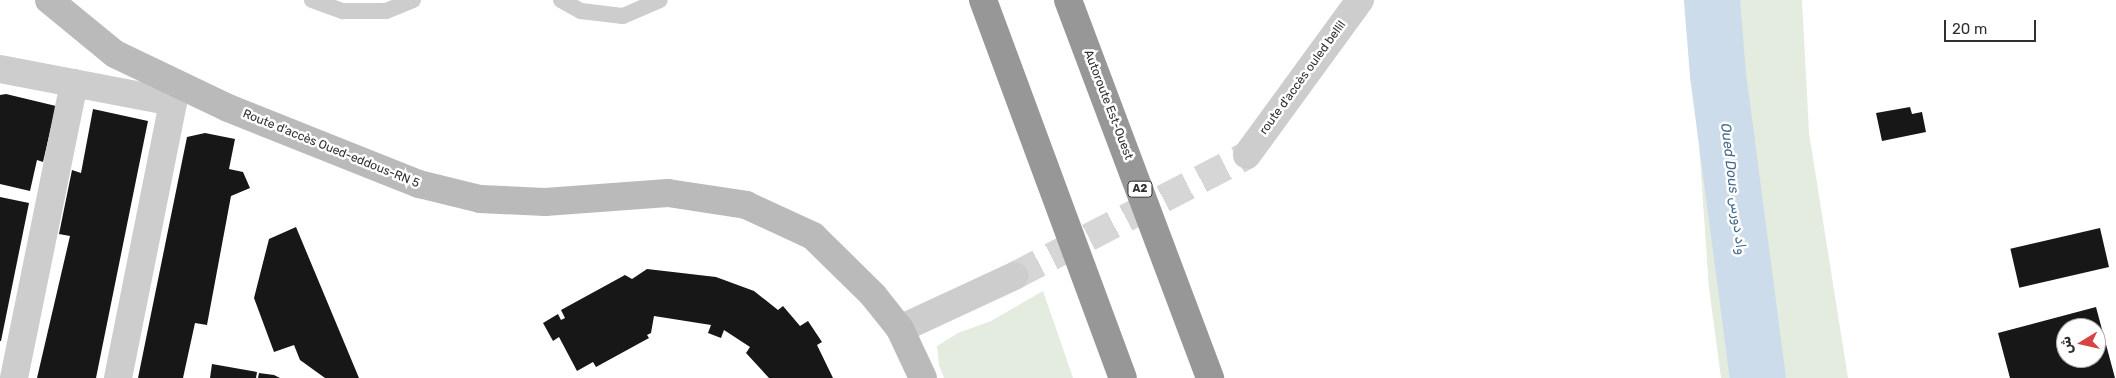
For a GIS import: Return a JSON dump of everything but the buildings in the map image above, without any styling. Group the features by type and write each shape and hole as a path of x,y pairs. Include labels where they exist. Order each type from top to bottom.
{"highway":[{"path":"983,0 1123,378"},
{"name":"Autoroute Est-Ouest","path":"1068,0 1210,378"}],"main road":[{"name":"Route d'accès Oued-eddous-RN 5","path":"49,0 115,54 176,93 419,184 480,199 545,202 668,193 746,205 813,236 873,295 900,330 923,378"}],"street":[{"name":"route d'accès ouled bellil","path":"1247,155 1360,0"},
{"path":"0,69 74,83 176,93 118,378"},
{"path":"14,378 74,83"},
{"path":"900,330 1014,276"}],"lane":[{"path":"312,0 343,11 386,11 413,0"},
{"path":"561,0 582,11 623,16 660,0"}],"shaded area":[{"path":"1689,0 1802,0 1809,133 1848,378 1721,378 1709,288"},
{"path":"1043,291 1073,378 944,378 939,365 937,346 958,333 991,321"}],"waterway":[{"name":"Oued Dous واد دورس","path":"1712,0 1718,75 1758,378"}],"tunnel":[{"path":"1014,276 1247,155"}]}
